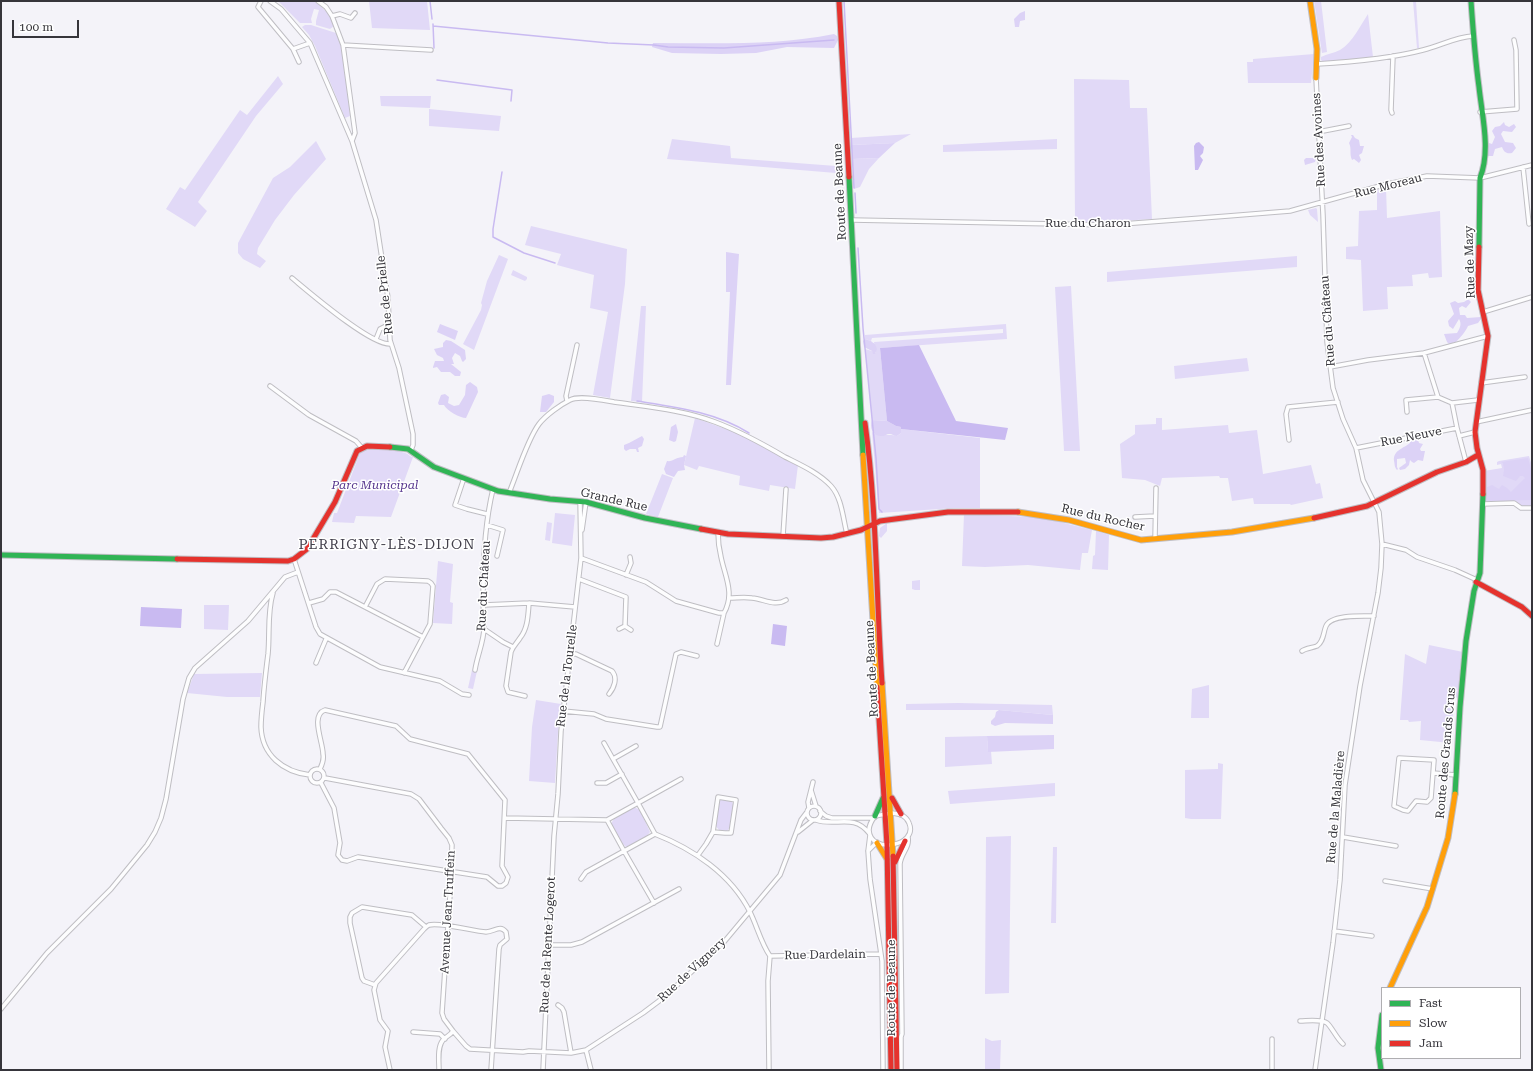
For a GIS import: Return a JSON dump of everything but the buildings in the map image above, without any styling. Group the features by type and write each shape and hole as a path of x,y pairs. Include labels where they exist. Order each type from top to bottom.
{"main road":[{"name":"Route de Beaune","path":"839,1 852,220 867,527 886,813 891,1070"},
{"path":"1310,1 1317,49 1316,78"},
{"path":"1472,1 1473,36"},
{"name":"Rue de Mazy","path":"1473,36 1480,112 1485,144 1480,178 1478,290 1488,336 1478,400 1475,432 1478,455 1483,470 1480,573 1477,581"},
{"name":"Route de Beaune","path":"860,382 869,452 881,669 892,813 897,1070"},
{"name":"Grande Rue","path":"362,448 367,446 405,448 411,450 434,467 493,489 509,493 583,502 645,518 728,534 821,538 846,534 867,527"},
{"path":"1,555 253,561 283,561 294,559 306,549 332,507 357,451 362,448"},
{"name":"Rue du Rocher","path":"867,527 880,521 948,512 1023,512 1069,520 1141,540 1232,532 1318,517 1366,506 1437,472 1466,462 1478,455"},
{"path":"1477,581 1522,607 1532,616"},
{"name":"Route des Grands Crus","path":"1390,987 1419,925 1433,889 1448,838 1455,798 1460,707 1466,641 1477,581"},
{"path":"874,817 884,794"},
{"path":"890,794 901,814"},
{"path":"893,865 906,839"},
{"path":"876,843 887,859"},
{"path":"1381,1023 1378,1048 1381,1070"}],"street":[{"path":"261,1 258,7 293,49 299,62"},
{"path":"270,1 281,10 310,43 352,141"},
{"path":"318,1 326,7 332,16 343,45 355,133 352,141"},
{"path":"332,16 340,14 351,18 355,13"},
{"path":"1316,64 1350,62 1393,56 1423,50 1446,41 1473,36"},
{"path":"1480,112 1517,109 1516,50 1514,40"},
{"path":"293,49 310,43"},
{"path":"343,45 431,50"},
{"path":"1392,113 1393,56"},
{"name":"Rue des Avoines","path":"1316,78 1322,203"},
{"path":"1318,132 1349,126"},
{"name":"Rue de Prielle","path":"352,141 376,220 388,298 388,325 391,344 399,368 413,438 411,450"},
{"name":"Rue Moreau","path":"1322,203 1387,184 1427,176 1480,178 1523,166 1532,165"},
{"path":"1523,166 1529,224"},
{"name":"Rue du Charon","path":"852,220 1109,225 1290,211 1322,203"},
{"name":"Rue du Château","path":"1322,203 1327,342 1333,388 1343,419 1356,448 1363,480 1373,503"},
{"path":"292,278 344,320 376,339 387,344 391,344"},
{"path":"1483,312 1532,297"},
{"path":"376,339 380,328 388,325"},
{"path":"1330,367 1368,360 1424,353 1488,336"},
{"path":"567,401 566,396 577,346"},
{"path":"1424,353 1438,397"},
{"path":"1481,383 1525,377"},
{"path":"270,386 309,415 356,441 362,448"},
{"path":"1407,412 1406,400 1438,397 1452,403 1478,400"},
{"path":"509,493 536,428 542,420 567,401 578,398 616,402 680,412 715,422 735,430 814,472 827,482 836,492 846,534"},
{"path":"1289,440 1286,414 1288,408 1338,402"},
{"path":"1452,403 1457,428"},
{"path":"1476,422 1532,410"},
{"name":"Rue Neuve","path":"1356,448 1457,428 1466,462"},
{"path":"1459,436 1475,432"},
{"path":"464,478 455,505 487,514"},
{"path":"1155,538 1156,488"},
{"name":"Rue du Château","path":"475,670 484,629 484,565 487,514 493,489"},
{"path":"783,536 786,489"},
{"name":"Rue de la Tourelle","path":"556,820 563,711 571,654 581,558 583,502"},
{"name":"Rue de la Maladière","path":"1315,1069 1323,1022 1334,931 1343,837 1346,785 1360,686 1382,568 1380,516 1373,503"},
{"path":"1483,504 1514,503 1521,508 1532,508"},
{"path":"1135,517 1155,516"},
{"path":"487,525 503,530 497,556"},
{"path":"718,532 721,559 728,581 729,598 724,613 718,644"},
{"path":"1382,544 1406,550 1417,557 1455,570 1477,581"},
{"path":"626,575 631,563 630,557"},
{"path":"581,558 646,582 676,601 719,613 724,613"},
{"path":"294,559 318,631 326,638 380,667 440,681 462,694 469,695"},
{"path":"1,1009 47,952 111,889 149,842 155,832 163,809 183,699 189,678 195,668 248,621 285,577 298,572"},
{"path":"365,607 377,584 385,579 430,582 433,586 430,621 404,673"},
{"path":"579,579 626,597 625,626"},
{"path":"274,591 268,616 269,642 261,720 262,737 269,753 281,765 295,772 310,775"},
{"path":"308,603 323,599 333,591 423,637"},
{"path":"729,598 753,598 775,603 781,603 786,600"},
{"path":"484,605 529,603 575,607"},
{"path":"525,696 512,694 506,689 508,669 513,647 523,634 528,616 529,603"},
{"path":"1302,651 1318,644 1324,636 1327,624 1331,621 1354,616 1374,616"},
{"path":"619,629 625,626"},
{"path":"625,626 631,630"},
{"path":"484,629 513,647"},
{"path":"316,663 326,638"},
{"path":"563,711 594,714 606,719 657,728 660,727 676,654 681,652 697,656"},
{"path":"571,654 576,654 612,671 615,677 613,690 609,694"},
{"path":"320,769 324,753 317,719 322,711 328,710 396,726 410,739 470,754 504,797 506,803 502,866 508,877 506,884 498,886 489,877 358,857 347,861 342,860 338,854 340,843 334,808 321,783"},
{"path":"604,742 655,834 698,855 714,868 728,882 745,903 750,912 770,956 768,980 769,1070"},
{"path":"613,759 636,746"},
{"path":"1399,758 1434,760 1433,773 1431,798 1427,802 1416,801 1408,811 1394,806 1399,758"},
{"path":"320,769 313,770 310,775 310,779 318,784 321,783"},
{"path":"320,769 324,773 325,778 321,783"},
{"path":"1433,773 1456,776"},
{"path":"597,783 606,783 622,774"},
{"name":"Avenue Jean Truffein","path":"325,778 411,794 415,796 449,838 452,850 442,1013"},
{"path":"505,818 607,820 681,779"},
{"path":"813,782 808,802 808,817 823,822 856,822 863,826 876,843 887,845 899,844 906,839"},
{"path":"811,789 816,806 826,816 832,818 874,817 886,813 901,814"},
{"path":"698,855 713,832 718,797 736,800 731,832 713,832"},
{"path":"809,808 816,806"},
{"path":"814,820 820,816 820,811"},
{"name":"Rue de Vignery","path":"442,1013 444,1019 453,1031 470,1049 571,1054 586,1050 643,1013 663,998 724,942 780,875 802,820 807,812"},
{"name":"Route de Beaune","path":"901,814 908,820 910,826 906,839 908,845 901,856 900,864 901,1070"},
{"path":"874,817 869,826 868,851 872,896 881,954 883,1070"},
{"name":"Rue de la Rente Logerot","path":"543,1070 548,945 556,820"},
{"path":"607,820 654,903"},
{"name":"Rue de Vignery","path":"797,833 814,820"},
{"path":"581,879 586,872 655,834"},
{"path":"1343,837 1396,846"},
{"path":"868,851 876,843"},
{"path":"1385,881 1433,889"},
{"path":"548,945 571,945 582,942 679,889"},
{"path":"375,985 364,981 362,978 350,923 351,915 354,910 362,907 412,915 426,927"},
{"path":"390,1070 386,1047 388,1031 380,1020 374,990 375,985 426,927 430,925 488,932 502,928 506,932 507,939 500,945 499,949 491,1070"},
{"path":"1334,931 1372,936"},
{"name":"Rue Dardelain","path":"770,956 881,954"},
{"path":"558,1005 564,1012 571,1054"},
{"path":"1300,1021 1323,1022 1327,1024 1343,1044"},
{"path":"439,1070 441,1045 445,1038 451,1035 453,1031"},
{"path":"413,1032 440,1034 445,1038"},
{"path":"1272,1039 1272,1070"},
{"path":"586,1050 591,1070"}],"green space":[{"path":"278,1 315,1 329,14 334,26 330,29 316,25 319,10 314,9 311,19 312,23 300,23"},
{"path":"369,1 427,1 430,30 372,28"},
{"path":"1314,1 1321,1 1327,52 1322,53"},
{"path":"1413,1 1416,1 1419,48 1417,48"},
{"path":"1368,14 1373,57 1323,62 1321,57 1340,50 1349,43"},
{"path":"305,25 311,25 336,33 340,41 344,57 350,116 345,118 315,46 309,35 302,27"},
{"path":"1314,54 1311,83 1248,83 1247,62 1253,62 1253,59"},
{"path":"278,76 283,84 256,116 198,202 207,211 195,227 166,209 180,187 185,190 240,110 247,115"},
{"path":"1074,79 1129,80 1130,108 1147,108 1152,219 1090,223 1075,222"},
{"path":"380,96 431,96 430,108 381,106"},
{"path":"429,109 501,116 499,131 429,126"},
{"path":"911,134 895,143 851,145 851,138"},
{"path":"672,139 730,146 731,158 836,166 836,173 667,159"},
{"path":"1057,139 1057,149 943,152 943,145"},
{"path":"316,141 326,159 294,195 275,220 258,248 257,254 266,261 260,268 243,259 238,253 238,243 273,178 290,167"},
{"path":"879,158 869,169 860,187 854,189 852,159"},
{"path":"1386,188 1387,218 1440,211 1442,277 1429,278 1428,273 1412,275 1413,286 1387,287 1388,309 1363,311 1361,260 1346,259 1346,247 1358,246 1359,211 1377,210 1377,190"},
{"path":"1316,208 1318,222 1310,215 1308,210"},
{"path":"531,226 627,249 625,284 610,398 593,395 608,312 590,308 594,275 557,265 561,254 525,245"},
{"path":"499,255 508,259 474,350 463,344 481,310 481,303 487,281"},
{"path":"1297,256 1297,267 1107,282 1107,272"},
{"path":"513,270 527,277 527,279 525,281 511,275"},
{"path":"1071,286 1080,451 1064,451 1055,287"},
{"path":"641,306 646,306 642,402 631,401"},
{"path":"1006,324 1007,339 880,348 887,421 872,420 865,349 872,351 874,354 876,352 874,342 1003,333 1003,329 872,338 871,341 865,339 865,335"},
{"path":"1247,358 1249,371 1175,379 1174,366"},
{"path":"695,418 737,433 798,465 795,489 770,485 769,491 739,485 740,476 699,466 697,470 684,465"},
{"path":"1156,418 1162,418 1162,430 1228,425 1229,433 1257,430 1263,474 1311,465 1316,484 1320,483 1323,498 1291,505 1254,504 1253,498 1232,501 1228,478 1220,478 1219,476 1162,478 1160,486 1145,480 1122,478 1120,444 1135,434 1135,425 1156,424"},
{"path":"901,429 980,438 980,508 955,508 879,513 872,432 878,435 897,436 901,433"},
{"name":"Parc Municipal","path":"370,448 397,451 406,453 413,457 391,517 356,516 354,523 332,522 334,513 337,513 360,453"},
{"path":"1529,456 1532,466 1532,507 1522,507 1515,502 1486,503 1484,471 1502,468 1501,464 1497,465 1497,462 1499,461"},
{"path":"662,474 673,478 658,517 646,514"},
{"path":"555,513 575,515 572,546 552,543"},
{"path":"964,514 1032,517 1092,530 1088,553 1082,553 1080,570 1028,565 985,567 962,566"},
{"path":"547,522 552,523 550,541 545,540"},
{"path":"887,523 887,531 881,538 879,536 880,528"},
{"path":"1096,531 1109,535 1108,570 1092,569 1093,556 1095,555"},
{"path":"438,561 453,564 450,602 453,603 452,624 433,623"},
{"path":"920,580 920,590 912,589 912,581"},
{"path":"204,605 229,605 228,630 204,629"},
{"path":"1429,645 1463,652 1458,698 1454,697 1451,743 1420,740 1421,721 1409,722 1408,720 1400,720 1405,654 1426,664"},
{"path":"472,670 477,671 473,689 468,688"},
{"path":"262,673 260,697 227,697 187,693 194,674"},
{"path":"1209,685 1209,718 1191,718 1192,689"},
{"path":"536,700 561,704 555,783 529,781 532,727"},
{"path":"958,703 1052,705 1053,715 999,710 906,710 906,704"},
{"path":"987,736 988,751 991,751 992,764 945,767 945,737"},
{"path":"1218,763 1223,764 1221,819 1185,818 1185,770 1218,769"},
{"path":"1055,783 1055,796 950,804 948,791"},
{"path":"722,799 731,800 733,803 734,811 732,821 727,831 719,830 715,825 719,801"},
{"path":"633,808 640,810 650,832 647,836 626,847 612,825 612,822 614,819"},
{"path":"1011,836 1009,993 985,994 986,837"},
{"path":"1053,847 1057,847 1056,923 1051,923"},
{"path":"985,1038 992,1041 1001,1040 1000,1070 985,1070"}],"shaded area":[{"path":"1025,11 1025,20 1020,21 1019,27 1015,27 1014,19 1020,13"},
{"path":"834,34 837,36 838,40 834,48 787,47 756,53 721,54 672,53 652,47 653,43 767,42 812,38"},
{"path":"1504,122 1505,125 1509,127 1514,124 1516,127 1512,132 1503,131 1501,134 1505,142 1513,143 1516,148 1512,153 1506,152 1502,147 1495,149 1493,156 1488,156 1487,150 1489,143 1492,144 1495,137 1492,131 1495,127 1500,126"},
{"path":"1351,135 1359,140 1360,146 1364,146 1362,153 1359,155 1361,160 1359,163 1351,158 1349,143 1352,137"},
{"path":"1199,142 1204,147 1203,153 1200,156 1203,160 1198,170 1195,170 1194,146"},
{"path":"895,143 879,158 852,159 851,145"},
{"path":"1306,158 1316,158 1315,162 1305,165 1304,160"},
{"path":"726,252 739,254 731,385 726,385 730,292 726,292"},
{"path":"1467,300 1471,302 1466,308 1462,306 1459,308 1460,315 1465,315 1467,318 1481,317 1481,319 1478,323 1468,326 1456,342 1449,344 1444,334 1457,333 1460,328 1459,319 1453,329 1449,326 1448,321 1454,314 1450,303 1455,301 1458,303 1464,302"},
{"path":"440,324 458,331 455,340 437,332"},
{"path":"865,339 875,344 877,349 875,354 864,347 863,341"},
{"path":"446,340 451,341 465,350 466,359 463,362 460,356 455,353 452,358 454,364 451,364 461,372 460,376 455,376 450,372 441,372 437,367 433,368 435,361 444,361 443,358 437,355 434,349 443,347 443,343"},
{"path":"919,345 956,421 1008,428 1005,440 901,429 901,427 887,421 880,348"},
{"path":"470,382 477,387 478,392 466,418 454,414 444,405 439,405 438,403 441,395 445,394 449,397 448,403 454,406 459,405 465,395 466,385"},
{"path":"549,394 554,396 554,402 546,412 540,412 542,396"},
{"path":"872,420 887,421 901,427 901,433 897,436 890,434 883,436 877,435 874,433 871,426"},
{"path":"676,424 678,432 676,441 674,442 669,440 671,427"},
{"path":"642,436 644,439 642,446 638,448 639,452 637,452 636,449 626,451 624,449 624,445"},
{"path":"1410,439 1416,440 1423,444 1420,449 1421,451 1425,451 1423,461 1418,460 1414,463 1410,460 1409,465 1405,469 1400,470 1399,468 1406,463 1405,458 1397,459 1397,470 1394,461 1395,454 1410,443"},
{"path":"684,455 686,456 684,465 685,470 678,471 674,477 666,474 664,469 667,461 683,457"},
{"path":"1528,458 1532,472 1532,500 1487,501 1487,487 1492,485 1499,489 1502,485 1511,492 1525,478 1520,476 1516,481 1503,476 1503,463 1501,462"},
{"path":"141,607 182,609 181,628 140,626"},
{"path":"773,624 787,626 785,646 771,644"},
{"path":"999,710 1053,715 1053,724 1005,723 995,726 991,724 991,721 995,717 996,712"},
{"path":"1054,735 1054,749 988,752 987,736"}],"waterway":[{"path":"430,1 432,19"},
{"path":"844,1 854,188"},
{"path":"433,24 434,48"},
{"path":"433,26 608,43 668,47 724,48 834,40"},
{"path":"437,80 512,90 511,101"},
{"path":"502,172 493,237 524,253 555,263"},
{"path":"855,193 856,213"},
{"path":"858,248 863,328 876,458 879,509 882,512"},
{"path":"637,401 695,411 723,420 749,433"}],"traffic: fast":[{"path":"1471,1 1475,55 1485,133 1485,156 1480,178 1479,247"},
{"path":"849,177 863,455"},
{"path":"390,447 408,449 434,467 498,491 550,499 586,502 645,518 701,529"},
{"path":"1455,794 1460,707 1466,641 1474,591 1480,573 1483,494"},
{"path":"1,555 177,559"},
{"path":"875,816 883,798"},
{"path":"1381,1023 1378,1048 1381,1070"}],"traffic: slow":[{"path":"1310,1 1317,49 1316,78"},
{"path":"863,455 877,687"},
{"path":"1018,512 1069,520 1141,540 1232,532 1314,518"},
{"path":"882,683 893,856"},
{"path":"1390,987 1427,907 1448,838 1455,794"},
{"path":"877,843 887,859"}],"traffic: jam":[{"path":"839,1 849,177"},
{"path":"1479,247 1478,290 1488,336 1475,432 1477,448 1483,470 1483,494"},
{"path":"865,423 872,488 882,683"},
{"path":"177,559 288,561 294,559 307,549 335,502 357,451 367,446 390,447"},
{"path":"1314,518 1367,506 1437,472 1466,462 1478,455"},
{"path":"701,529 728,534 821,538 833,537 861,530 880,521 948,512 1018,512"},
{"path":"1476,582 1522,607 1532,616"},
{"path":"877,687 887,845 891,1070"},
{"path":"892,798 901,814"},
{"path":"895,862 905,841"},
{"path":"893,856 897,1070"}],"district":[{"name":"PERRIGNY-LÈS-DIJON","path":"387,545"}]}
